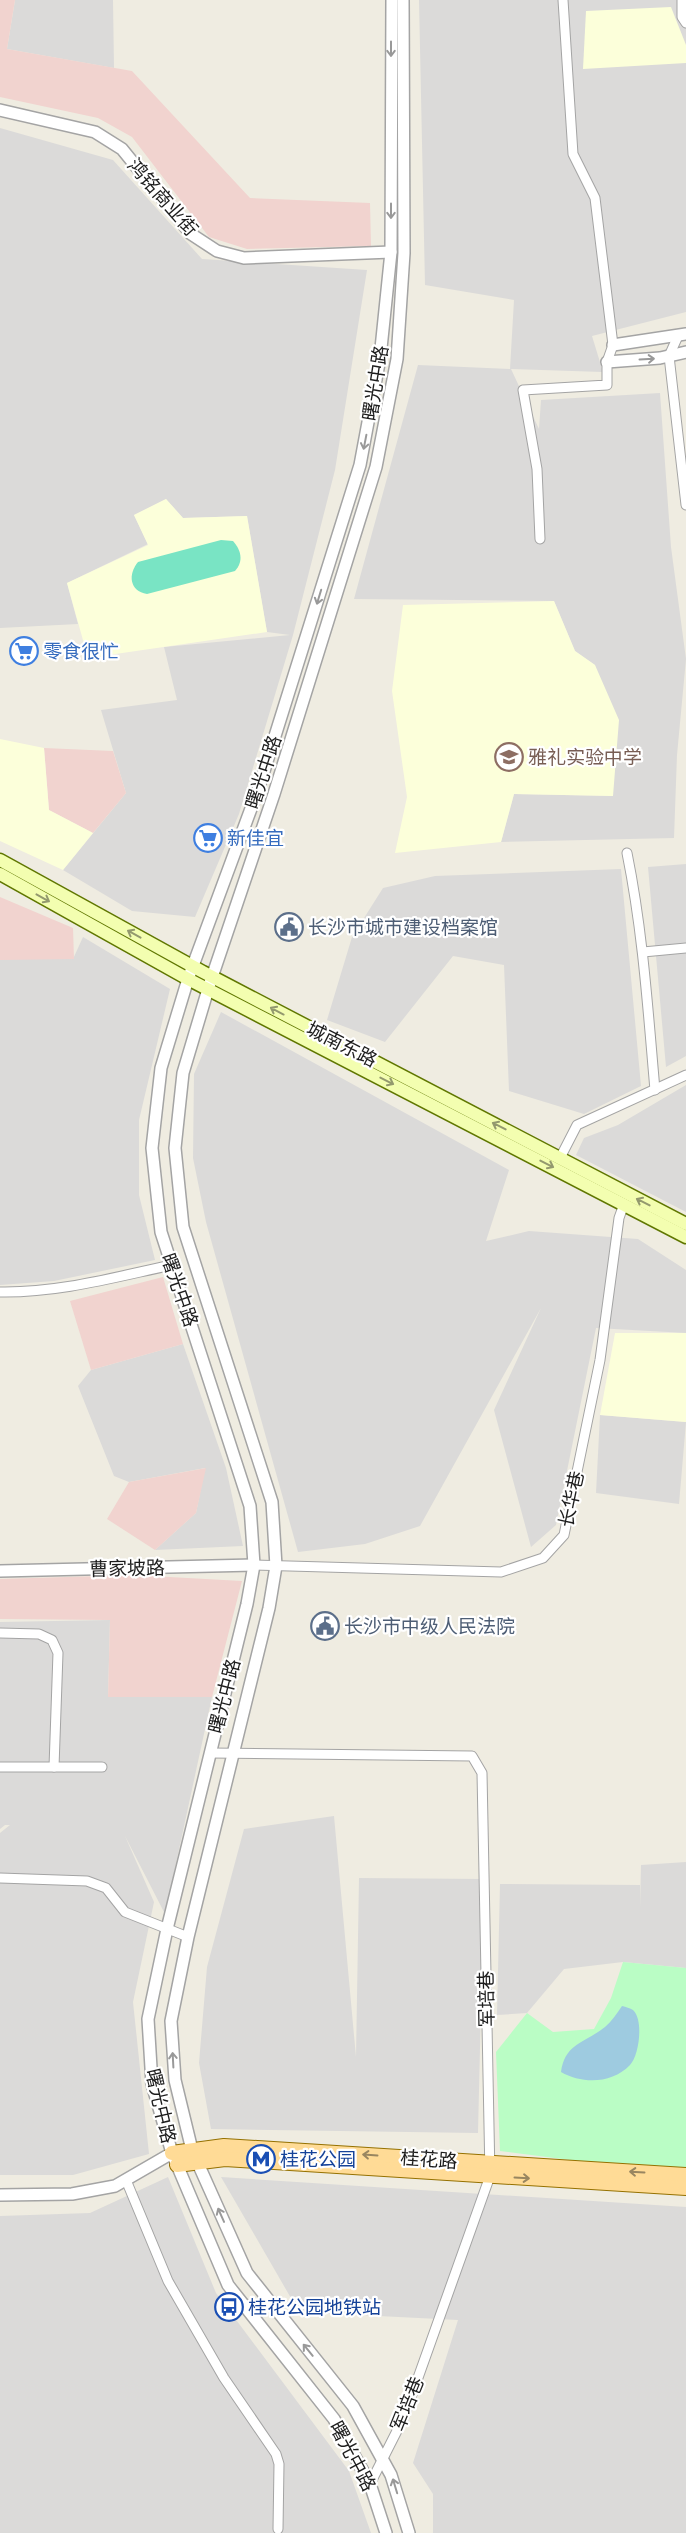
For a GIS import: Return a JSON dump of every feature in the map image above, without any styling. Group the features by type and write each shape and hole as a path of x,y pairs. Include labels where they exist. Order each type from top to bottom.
{"main road":[{"name":"城南东路","path":"0,860 193,966 210,983 686,1237"},
{"name":"城南东路","path":"0,874 188,979 210,983 560,1158 686,1224"},
{"name":"桂花路","path":"174,2159 194,2156 224,2146 686,2188"},
{"name":"桂花路","path":"490,2170 686,2175"}],"street":[{"name":"曙光中路","path":"386,2533 370,2484 334,2419 228,2284 174,2159 152,2084 148,2019 167,1929 247,1604 254,1565 250,1506 161,1232 152,1148 161,1068 188,979 259,787 360,465 380,358 391,252 392,0"},
{"name":"曙光中路","path":"403,0 404,253 397,360 378,458 277,784 210,983 183,1072 175,1148 183,1227 272,1502 276,1566 269,1608 188,1937 171,2021 174,2080 194,2156 247,2273 353,2406 391,2475 409,2533"},
{"path":"540,539 537,469 522,390 607,385 607,362 613,345 595,198 574,154 564,0"},
{"path":"682,0 682,17 686,23"},
{"name":"鸿铭商业街","path":"0,110 95,132 122,149 190,234 217,251 244,258 391,252"},
{"path":"613,345 682,335"},
{"path":"682,335 668,356 686,505"},
{"path":"607,362 668,356 686,352"},
{"path":"628,854 637,902 643,952 655,1090"},
{"path":"643,952 686,948"},
{"path":"560,1158 577,1125 686,1075"},
{"name":"长华巷","path":"254,1565 501,1572 543,1558 564,1535 600,1360 619,1218 624,1204"},
{"path":"0,1292 25,1292 73,1286 172,1265"},
{"name":"曹家坡路","path":"0,1571 254,1565"},
{"path":"0,1633 39,1634 52,1640 58,1653 54,1767"},
{"name":"军培巷","path":"210,1753 472,1756 482,1773 490,2170 404,2417 370,2484"},
{"path":"0,1767 102,1767"},
{"path":"0,1878 87,1881 106,1888 125,1912 188,1937"},
{"path":"0,2195 72,2194 115,2186 174,2159"},
{"path":"126,2180 168,2281 224,2378 276,2454 279,2464 278,2529"}],"shaded area":[{"path":"0,0 15,0 7,49 132,71 250,198 370,203 371,246 247,249 209,237 132,137 98,118 0,97"},
{"path":"15,0 113,0 114,68 7,49"},
{"path":"419,0 686,0 686,312 592,336 603,372 511,369 539,429 541,400 660,393 671,547 686,659 677,755 674,838 501,842 514,794 613,796 595,665 575,651 554,601 354,599 418,365 510,369 514,300 425,285"},
{"path":"671,7 686,45 686,63 583,69 586,11"},
{"path":"0,128 113,160 202,259 367,270 335,470 293,635 239,814 195,917 132,911 63,870 126,793 101,710 177,700 164,647 290,635 267,632 247,516 183,518 166,499 134,515 148,544 67,583 78,624 0,628"},
{"path":"166,499 183,518 247,516 267,632 88,658 67,583 148,545 134,515"},
{"name":"雅礼实验中学","path":"554,601 575,651 595,665 619,720 613,796 514,794 501,842 395,853 407,797 392,691 403,605"},
{"path":"0,739 44,748 49,810 93,833 63,870 0,841"},
{"path":"44,748 113,751 126,793 93,833 49,810"},
{"path":"686,864 686,1056 666,1067 648,867"},
{"path":"621,869 641,1086 584,1114 509,1091 504,965 453,956 385,1042 327,1020 352,937 383,888 435,876"},
{"path":"0,897 73,928 74,959 0,960"},
{"path":"83,937 170,989 139,1120 139,1195 155,1260 54,1281 0,1285 0,959 73,959"},
{"path":"221,1012 509,1170 486,1241 529,1231 638,1239 686,1270 686,1333 596,1328 556,1525 531,1547 494,1410 541,1308 420,1526 365,1544 298,1552 206,1222 193,1158 194,1074"},
{"path":"686,1085 686,1212 576,1155 584,1138 618,1125"},
{"path":"163,1277 183,1344 91,1370 70,1301"},
{"path":"615,1333 686,1333 686,1422 600,1415"},
{"path":"183,1344 226,1468 243,1546 155,1550 196,1513 205,1468 129,1482 114,1476 78,1386 91,1370"},
{"path":"600,1415 686,1422 679,1504 596,1493"},
{"path":"206,1468 196,1513 155,1550 107,1519 129,1482"},
{"path":"133,1575 242,1581 212,1697 108,1697 110,1620 0,1619 0,1579"},
{"path":"110,1620 108,1697 212,1697 165,1914 125,1836 154,1902 133,2002 149,2154 73,2175 0,2175 0,1833 10,1825 5,1825 0,1829 0,1622"},
{"path":"334,1816 356,2057 359,1878 484,1879 478,2133 211,2129 199,2063 207,1967 244,1829"},
{"path":"686,1862 686,1968 623,1962 564,1969 527,2013 497,2015 500,1884 640,1885 640,1907 641,1865"},
{"path":"168,2177 216,2293 349,2471 371,2533 0,2533 0,2216 90,2213"},
{"path":"221,2177 686,2207 686,2533 433,2533 433,2494 413,2463 458,2320 299,2312"}],"green space":[{"path":"221,540 233,541 238,548 240,563 235,571 147,594 134,586 132,577 138,562"},
{"path":"623,1962 686,1968 686,2175 500,2151 496,2052 527,2013 553,2032 594,2029 611,1998"}],"water":[{"path":"622,2006 633,2010 639,2029 636,2054 630,2065 615,2076 597,2080 578,2079 561,2072 563,2062 571,2049 605,2027"}],"place":[{"name":"零食很忙","path":"24,651"},
{"name":"雅礼实验中学","path":"509,757"},
{"name":"新佳宜","path":"208,838"},
{"name":"长沙市城市建设档案馆","path":"289,927"},
{"name":"长沙市中级人民法院","path":"325,1626"},
{"name":"桂花公园","path":"261,2159"},
{"name":"桂花公园地铁站","path":"229,2307"}]}
